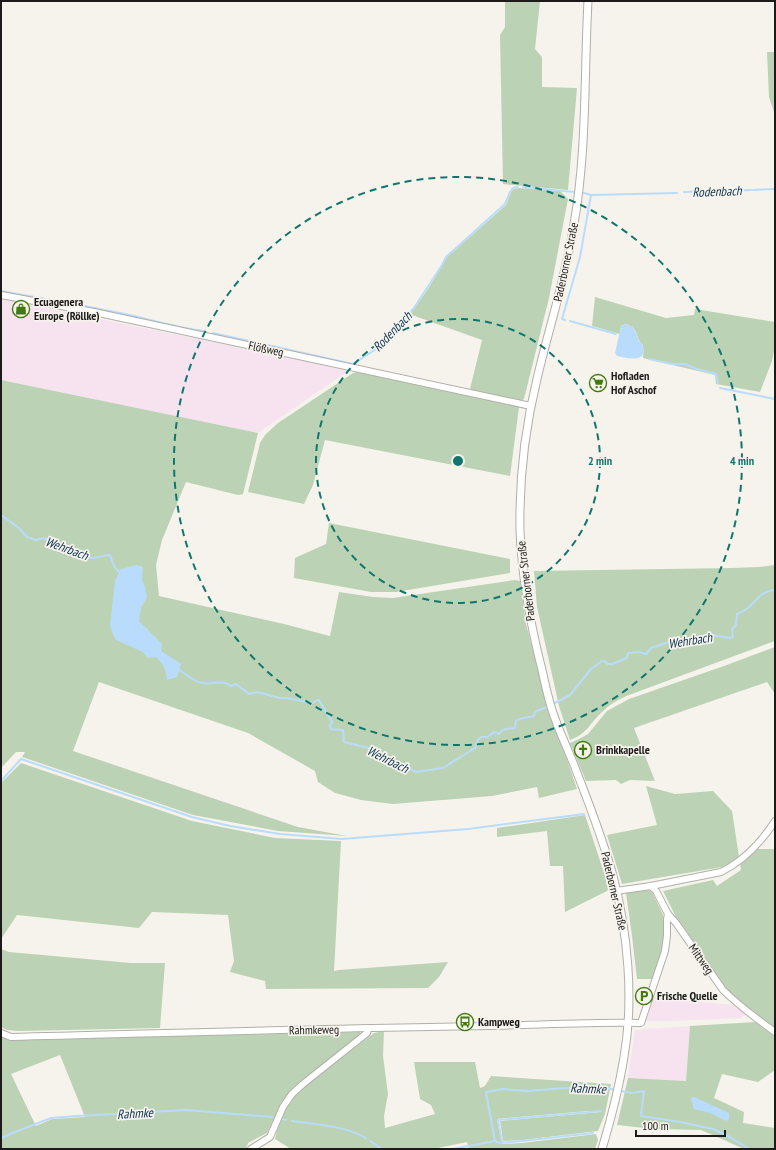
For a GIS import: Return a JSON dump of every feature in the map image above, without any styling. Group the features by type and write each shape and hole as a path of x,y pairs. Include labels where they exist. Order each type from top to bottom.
{"main road":[{"name":"Paderborner Straße","path":"588,1 585,121 579,192 569,255 531,406 526,436 520,528 522,560 529,616 550,702 583,788 609,863 623,924 627,962 628,1023 625,1055 617,1095 602,1149"}],"street":[{"name":"Flößweg","path":"1,294 94,312 531,406"},
{"path":"616,891 702,876 721,872 730,868 755,846 769,830 775,820"},
{"name":"Mittweg","path":"651,886 656,891 668,914 676,923 723,990 732,999 775,1032"},
{"path":"628,1023 641,1023 665,951 667,936 666,919 668,914"},
{"name":"Rahmkeweg","path":"1,1033 12,1037 628,1023"},
{"path":"251,1149 270,1137 283,1108 292,1094 367,1033 368,1028"}],"shaded area":[{"path":"1,299 346,369 347,372 258,433 1,380"},
{"path":"654,996 657,998 733,1005 746,1014 741,1018 646,1021"},
{"path":"690,1026 686,1081 628,1078 635,1030"}],"green space":[{"path":"505,1 540,1 535,49 542,57 542,87 577,88 568,190 503,184 500,35 505,27"},
{"path":"767,52 775,52 775,115 769,97"},
{"path":"519,188 560,191 568,199 549,298 524,399 521,401 471,391 470,389 482,340 409,314 428,289 447,257 506,205 511,192 514,189"},
{"path":"595,297 666,318 694,315 695,309 775,322 775,346 772,361 760,392 716,384 715,375 643,358 643,345 640,342 636,331 630,326 626,324 621,326 620,334 592,326"},
{"path":"359,372 519,407 510,476 325,440 313,485 304,504 248,492 260,443 265,435 278,423 353,373"},
{"path":"1,380 258,433 243,494 238,495 186,482 162,540 156,565 159,596 284,624 330,636 339,592 373,597 393,598 515,580 520,581 526,624 544,692 577,789 539,798 537,787 492,796 393,804 361,800 335,793 318,782 315,771 248,733 99,682 73,751 298,827 347,836 278,831 193,815 22,757 25,752 16,752 1,768"},
{"path":"329,523 510,559 510,573 396,592 371,592 294,578 295,558 326,544"},
{"path":"775,565 775,641 622,698 605,709 580,735 570,740 559,706 537,607 534,571 731,568"},
{"path":"775,647 775,694 767,682 634,728 655,781 630,780 621,784 616,780 586,781 570,743 588,734 607,711 629,699"},
{"path":"21,763 192,821 275,838 341,841 334,971 448,962 439,977 428,988 266,989 265,981 230,972 234,961 228,915 152,912 139,928 17,915 1,939 1,783"},
{"path":"646,786 675,794 713,791 732,811 739,857 722,867 622,884 607,835 657,825"},
{"path":"585,815 609,888 607,891 565,912 563,866 550,866 547,831 497,837 497,828"},
{"path":"756,849 775,849 775,1028 751,1011 725,987 677,919 663,891 713,880 717,886 741,870 740,863"},
{"path":"648,890 652,892 663,915 664,950 653,979 637,979 626,893"},
{"path":"1,949 9,952 131,963 165,963 160,1028 7,1030 1,1027"},
{"path":"755,1022 775,1037 775,1070 758,1082 722,1074 714,1098 744,1112 743,1123 775,1128 775,1149 744,1149 701,1130 654,1129 617,1125 628,1078 686,1081 690,1026"},
{"path":"384,1031 383,1056 388,1094 384,1116 385,1128 435,1114 431,1105 420,1099 414,1062 475,1062 480,1088 485,1086 491,1076 611,1084 605,1114 598,1131 503,1141 500,1121 599,1113 588,1111 497,1119 502,1144 596,1134 598,1140 595,1149 469,1149 467,1142 433,1149 291,1149 275,1139 283,1115 297,1093 374,1033"},
{"path":"360,1032 361,1036 303,1079 289,1092 267,1133 248,1143 246,1149 2,1149 1,1036 11,1039","holes":["60,1055 85,1117 52,1119 36,1126 11,1074"]}],"water":[{"path":"626,324 634,329 639,341 642,343 644,352 639,358 626,358 617,356 615,353 621,326"},
{"path":"136,565 143,567 142,580 147,597 141,608 139,621 162,644 161,651 181,664 177,677 167,680 164,667 156,657 147,657 143,652 116,640 113,635 110,625 115,581 121,569"},
{"path":"692,1097 729,1113 729,1119 726,1121 710,1113 694,1109 691,1099"}],"waterway":[{"name":"Rodenbach","path":"213,333 353,364 373,351 385,340 387,335 414,308 446,257 505,204 513,188 518,187"},
{"name":"Rodenbach","path":"523,187 574,192"},
{"name":"Rodenbach","path":"753,190 775,189"},
{"name":"Rodenbach","path":"684,192 751,190"},
{"name":"Rodenbach","path":"584,193 591,195 677,193"},
{"name":"Rodenbach","path":"565,320 562,319 580,257 591,195"},
{"name":"Rodenbach","path":"1,291 130,315 204,331"},
{"name":"Rodenbach","path":"570,321 616,334"},
{"name":"Rodenbach","path":"649,359 672,364 685,364 716,374 718,383"},
{"name":"Rodenbach","path":"720,388 775,399"},
{"name":"Wehrbach","path":"1,515 19,528 27,537 36,540 44,538 72,550 88,554 90,558 110,555 114,566 121,574"},
{"name":"Wehrbach","path":"553,704 570,695 591,669 602,661 612,664 627,658 628,653 638,652 646,654 651,648 669,642 711,635 730,638 733,637 732,629 736,625 737,614 748,608 766,592 775,590"},
{"name":"Wehrbach","path":"177,668 195,681 202,683 224,683 231,686 236,684 249,694 257,692 280,698 313,703 319,700 332,722 330,726 331,729 343,730 344,742 373,749 416,772 443,768 475,748 481,737 487,737 494,732 499,734 505,729 515,728 516,721 522,718 534,716 535,712 549,706"},
{"path":"1,781 21,759 192,817 230,826 280,834 342,839 468,829 584,814"},
{"name":"Rahmke","path":"453,1149 495,1141 486,1092 503,1089 527,1091 565,1088 606,1088 632,1093 644,1091 641,1116 713,1129 749,1149"},
{"name":"Rahmke","path":"1,1138 51,1118 76,1116 186,1110 273,1117"},
{"name":"Rahmke","path":"502,1142 498,1120 601,1111"},
{"name":"Rahmke","path":"282,1119 286,1120"},
{"name":"Rahmke","path":"292,1121 340,1128 366,1138"},
{"path":"495,1141 499,1143 593,1133"},
{"name":"Rahmke","path":"370,1141 382,1149"}],"place":[{"name":"Ecuagenera Europe (Röllke)","path":"21,309"},
{"name":"Hofladen Hof Aschof","path":"598,383"},
{"name":"Brinkkapelle","path":"583,750"},
{"name":"Frische Quelle","path":"644,996"},
{"name":"Kampweg","path":"465,1022"}]}
